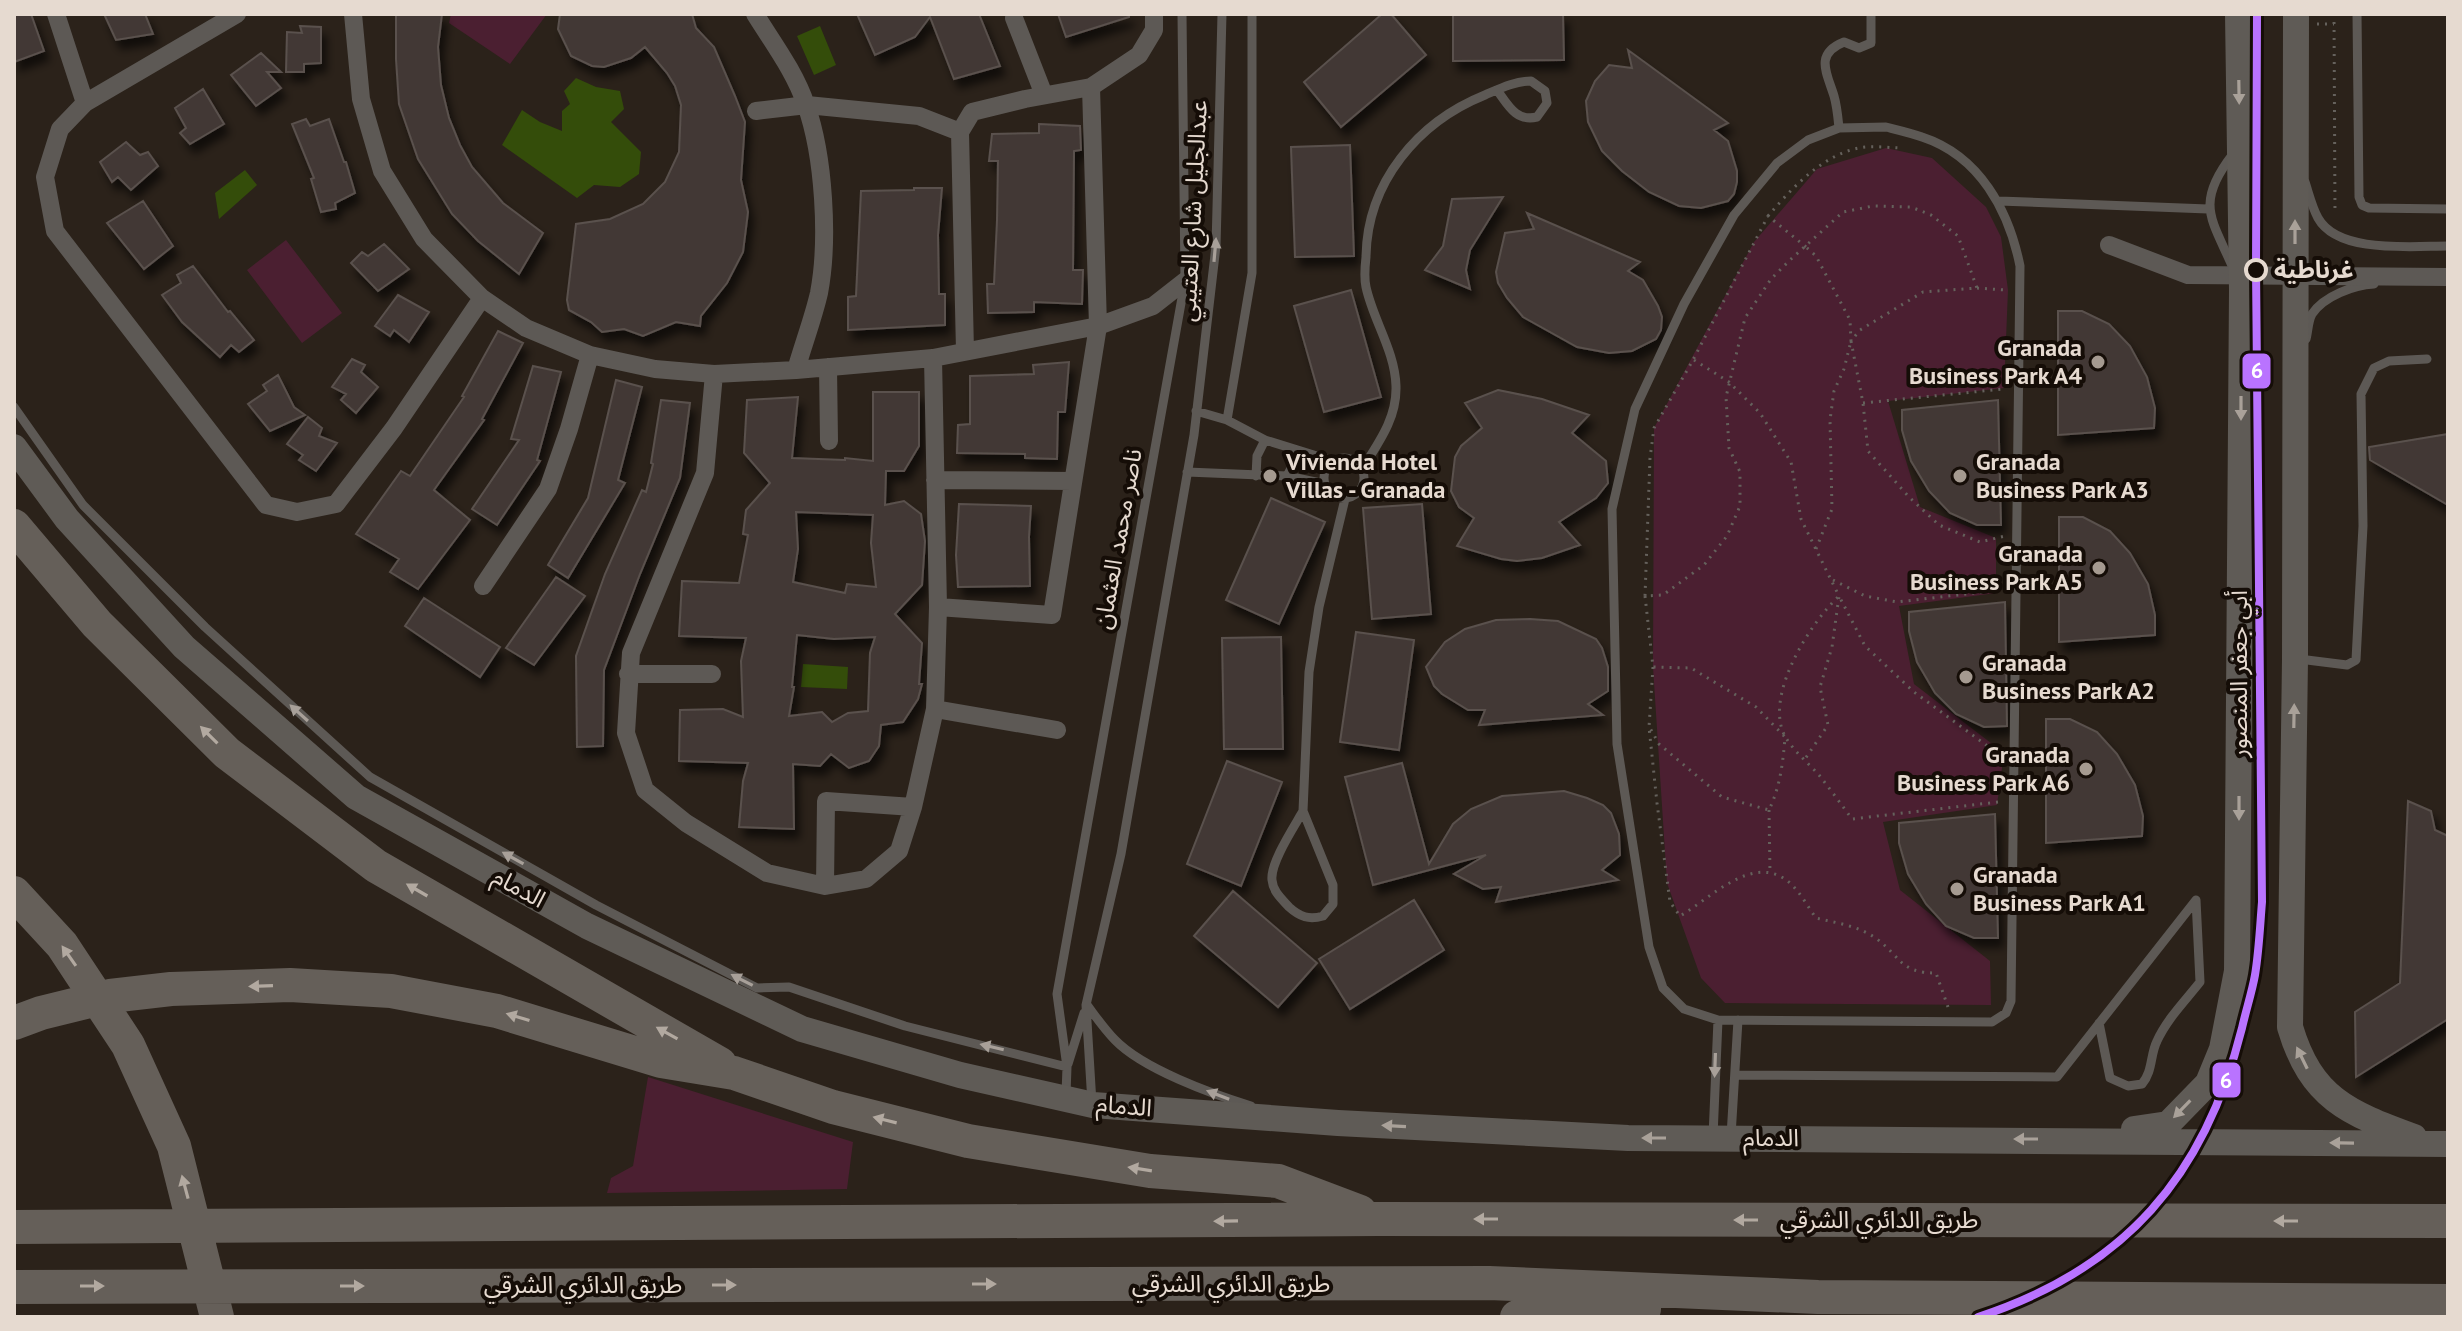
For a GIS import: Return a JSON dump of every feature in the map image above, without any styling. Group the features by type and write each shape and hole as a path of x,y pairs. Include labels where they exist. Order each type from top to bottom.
{"highway":[{"path":"14,526 97,624 227,753 376,866 734,1073"},
{"path":"14,893 62,945 128,1045 174,1146 217,1317"},
{"path":"14,1023 110,996 171,989 290,985 391,991 497,1011 661,1061 734,1073 833,1107 968,1141 1150,1171 1278,1181 1379,1219"},
{"name":"طريق الدائري الشرقي","path":"14,1227 1379,1219 2448,1221"},
{"name":"طريق الدائري الشرقي","path":"14,1287 1489,1283 1818,1297 2448,1301"},
{"path":"1517,1317 1818,1297"}],"street":[{"path":"56,14 85,103"},
{"path":"237,14 85,103 60,129 45,177 55,231 266,505 297,512 336,504 394,428 482,298"},
{"path":"353,14 361,99 382,171 424,239 482,298 526,328 590,355 655,369 714,374 933,358 1098,326 1153,306 1185,281"},
{"path":"755,14 790,68 807,105 819,160 824,219 819,292 796,370"},
{"path":"965,351 960,132 972,112 1091,87 1139,55 1154,30 1154,14"},
{"name":"أبي جعفر المنصور","path":"2075,1139 2168,1124 2208,1083 2222,1049 2234,987 2238,955 2242,290 2238,14"},
{"path":"1014,18 1044,95"},
{"path":"2302,19 2295,157 2295,659 2290,1027 2299,1055 2314,1080 2332,1098 2364,1119 2440,1144"},
{"path":"938,607 1052,615 1098,326 1091,87"},
{"path":"756,111 807,105 919,116 960,132"},
{"path":"2109,245 2188,275 2448,277"},
{"path":"483,586 548,489 590,355"},
{"path":"714,374 705,473 631,653 626,733 645,790 686,823 767,873 825,886 866,879 899,851 913,807 935,709 938,607 933,358"},
{"path":"828,367 829,441"},
{"name":"الدمام","path":"14,447 67,519 184,647 356,797 587,926 802,1029 960,1075 1093,1105 1628,1138 2440,1144"},
{"path":"935,480 1073,481"},
{"path":"628,674 712,674"},
{"path":"935,709 1057,730"},
{"path":"825,886 826,801 913,807"}],"lane":[{"name":"ناصر محمد العثمان","path":"1067,1067 1057,994 1185,281 1182,14"},
{"name":"عبدالجليل شارع العتيبي","path":"1086,1005 1121,854 1196,411 1216,246 1222,14"},
{"path":"1227,420 1252,273 1252,14"},
{"path":"1839,128 1835,99 1824,69 1827,55 1832,47 1844,42 1859,48 1871,43 1871,14"},
{"path":"2357,14 2359,197 2362,205 2369,208 2448,209"},
{"path":"1362,469 1388,428 1394,410 1396,387 1393,365 1365,285 1366,237 1378,196 1398,159 1428,126 1463,104 1497,90 1531,81 1545,91 1547,103 1537,117 1524,118 1513,112 1497,90"},
{"path":"1886,127 1925,137 1953,152 1999,201 2013,233 2020,266 2011,1001 2006,1013 1992,1022 1718,1020 1684,1009 1663,988 1649,947 1617,744 1612,509 1635,409 1684,304 1734,215 1777,163 1808,140 1839,128 1886,127"},
{"path":"2240,145 2218,178 2208,209 2242,290"},
{"path":"2295,157 2319,220 2335,234 2354,242 2375,245 2448,246"},
{"path":"1999,201 2208,209"},
{"path":"2295,378 2312,314 2333,296 2370,284 2448,284"},
{"path":"2295,659 2347,665 2356,660 2363,526 2361,394 2374,368 2389,361 2427,359"},
{"name":"الدمام","path":"14,407 83,505 205,627 370,777 596,905 757,988 789,987 905,1026 1067,1067"},
{"path":"1196,411 1227,420 1265,440 1295,450 1333,461 1352,460 1364,475 1358,493 1345,499 1333,495 1325,484 1325,472 1333,461"},
{"path":"1256,476 1257,456 1265,440"},
{"path":"1287,476 1294,463 1295,450"},
{"path":"1187,472 1287,476 1325,484"},
{"path":"1303,811 1277,860 1272,879 1277,894 1296,913 1310,920 1323,916 1333,904 1333,885 1303,811 1309,672 1319,607 1345,499"},
{"path":"1738,1074 2057,1077 2108,1011 2196,900 2200,982 2165,1026 2155,1044 2150,1070 2142,1084 2128,1086 2110,1078 2099,1023"},
{"path":"1066,1100 1067,1067 1086,1005"},
{"path":"1086,1005 1093,1105"},
{"path":"1086,1005 1116,1042 1165,1073 1221,1097 1293,1118"},
{"path":"1718,1020 1722,1138"},
{"path":"1722,1138 1738,1074 1738,1020"}],"path":[{"path":"2334,14 2335,234"},
{"path":"2302,19 2334,24"},
{"path":"1904,148 1859,148 1835,156 1792,188 1768,216 1654,428 1645,596 1653,667 1649,727 1670,902 1680,916 1728,882 1750,874 1770,873 1790,882 1816,918 1851,926 1877,939 1902,966 1921,973 1936,973 1954,1022"},
{"path":"1645,596 1663,595 1704,565 1727,536 1740,506 1740,472 1729,448 1726,397 1745,318 1771,279 1843,212 1873,206 1911,207 1931,215 1958,236 1977,288"},
{"path":"1768,216 1816,256 1850,320 1868,451 1939,525 1980,542 2017,533"},
{"path":"1816,549 1832,509 1830,420 1834,391 1851,341 1860,330 1923,292 1977,288 2020,292"},
{"path":"1693,360 1729,382 1760,413 1791,462 1801,519 1865,646 1914,692 2014,765"},
{"path":"1863,403 2019,387"},
{"path":"1833,580 1865,596 1897,602 2016,588"},
{"path":"1770,873 1769,810 1776,796 1785,737 1778,715 1801,643 1839,596"},
{"path":"1805,759 1828,725 1820,687 1832,647 1839,596"},
{"path":"1653,667 1691,668 1756,707 1805,759 1852,819 2014,800"},
{"path":"1649,727 1659,744 1722,797 1769,810"}],"shaded area":[{"path":"451,14 547,14 510,64 449,23"},
{"path":"820,26 836,65 814,75 797,36"},
{"path":"576,78 596,87 620,91 624,109 611,122 641,152 639,174 620,187 594,185 577,198 502,145 522,110 562,131 562,111 570,104 564,91"},
{"path":"1886,148 1932,158 1986,207 2001,237 2008,290 2004,388 1888,401 1920,507 1996,538 1996,593 1899,606 1914,684 2004,753 1997,805 1883,822 1900,890 1990,961 1991,1005 1725,1003 1701,978 1667,883 1653,667 1654,428 1754,242 1817,169"},
{"path":"245,170 257,185 219,219 215,193"},
{"path":"286,240 342,313 302,343 247,270"},
{"path":"803,664 848,667 847,689 801,687"},
{"path":"648,1077 853,1142 847,1189 607,1193 611,1178 633,1166"}],"building":[{"path":"14,14 31,14 44,51 14,62"},
{"path":"104,14 145,14 153,34 116,40"},
{"path":"396,14 442,14 438,47 441,85 460,145 472,167 503,203 543,233 519,274 478,241 452,214 418,159 399,104"},
{"path":"560,14 692,14 696,28 714,47 745,122 741,180 748,212 743,252 727,283 701,316 700,326 676,322 643,336 624,329 602,332 569,310 567,300 576,224 610,219 643,204 665,182 679,152 681,105 667,73 645,47 631,58 604,67 592,66 571,56 558,29"},
{"path":"857,14 979,14 1000,66 954,79 930,17 915,37 875,55"},
{"path":"1058,14 1129,14 1129,17 1066,37"},
{"path":"1382,14 1391,14 1426,55 1341,127 1304,82"},
{"path":"1453,14 1563,14 1564,60 1453,61"},
{"path":"300,26 321,27 321,63 304,64 304,72 286,72 287,32 302,33"},
{"path":"1628,50 1728,123 1714,130 1728,141 1737,171 1734,194 1728,201 1701,208 1679,206 1649,192 1602,151 1588,122 1586,101 1595,81 1609,65 1632,68"},
{"path":"261,53 281,72 267,72 281,88 256,106 231,75"},
{"path":"203,89 224,124 190,144 180,133 186,128 175,108"},
{"path":"306,119 310,126 329,119 346,162 355,193 335,203 336,209 321,212 311,179 314,178 292,124"},
{"path":"1039,124 1080,126 1081,150 1074,151 1073,270 1083,270 1082,304 1034,302 1034,312 988,313 987,284 994,284 997,221 998,161 989,161 992,134 1039,133"},
{"path":"126,142 140,155 148,152 158,166 131,190 118,177 112,182 100,162"},
{"path":"1350,145 1354,256 1295,257 1291,147"},
{"path":"942,188 938,235 939,294 945,294 945,325 848,330 848,297 856,296 861,191"},
{"path":"1503,197 1470,250 1466,270 1470,289 1425,270 1443,246 1452,199"},
{"path":"143,201 173,246 144,269 107,223"},
{"path":"1527,213 1640,262 1628,271 1643,280 1658,306 1662,317 1661,330 1656,339 1632,351 1609,353 1577,347 1523,317 1498,283 1496,272 1505,233 1534,229"},
{"path":"384,244 409,269 378,291 351,263 362,252 368,256"},
{"path":"193,266 254,340 239,352 231,345 220,357 182,322 162,295 181,283 177,275"},
{"path":"1351,290 1381,397 1324,412 1294,306"},
{"path":"398,295 429,312 409,342 394,330 390,336 375,326"},
{"name":"Granada Business Park A4","path":"2058,311 2082,311 2109,324 2130,346 2147,377 2155,408 2154,428 2058,435"},
{"path":"498,331 523,343 484,420 434,490 470,520 418,589 390,572 399,559 356,534 401,471 410,476 464,397"},
{"path":"352,359 365,365 361,372 378,387 356,413 341,400 346,394 332,387"},
{"path":"1069,362 1065,412 1058,412 1057,459 1025,458 1025,454 957,453 958,425 970,424 970,376 1034,374 1033,365"},
{"path":"533,366 561,372 537,460 540,461 497,525 472,509 519,440 511,439"},
{"path":"278,375 294,407 305,415 270,431 248,404 267,391 263,385"},
{"path":"616,380 642,387 618,480 625,483 568,578 548,565 588,498"},
{"path":"1498,390 1542,399 1589,415 1572,433 1606,461 1608,483 1596,498 1559,522 1580,545 1542,558 1517,561 1457,546 1474,518 1459,507 1451,491 1455,457 1461,446 1482,428 1465,403"},
{"path":"873,392 919,392 919,446 904,471 886,471 885,505 904,501 921,514 925,541 922,585 895,614 922,643 919,684 922,684 918,699 903,722 881,725 879,746 869,761 849,768 831,754 820,766 793,764 794,829 739,827 743,781 748,763 679,761 680,710 723,709 743,717 741,661 746,638 679,636 682,581 739,583 748,535 743,534 746,510 770,483 744,453 747,400 798,397 792,458 873,461","holes":["796,512 873,515 871,543 876,587 847,584 845,593 793,582 798,549","797,635 834,639 875,637 870,653 868,711 848,713 832,722 822,712 789,716"]},
{"path":"661,400 690,403 680,478 604,670 603,746 577,747 576,656 605,574 642,490 646,492 653,464"},
{"name":"Granada Business Park A3","path":"1998,400 2001,525 1977,525 1950,513 1929,491 1911,461 1902,430 1902,410"},
{"path":"308,417 322,428 319,436 337,443 316,471 299,460 303,455 287,444"},
{"path":"2448,434 2448,505 2370,460 2369,447"},
{"path":"1271,498 1325,522 1279,624 1226,600"},
{"path":"959,504 1031,506 1030,586 958,587"},
{"path":"1422,504 1431,614 1372,619 1363,508"},
{"name":"Granada Business Park A5","path":"2059,517 2083,517 2110,531 2130,553 2148,584 2155,615 2155,635 2059,642"},
{"path":"556,577 585,596 534,665 506,648"},
{"path":"424,598 500,647 480,677 405,626"},
{"name":"Granada Business Park A2","path":"2005,602 2007,726 1984,727 1956,714 1935,693 1917,662 1909,631 1909,612"},
{"path":"1496,620 1558,621 1596,639 1608,667 1608,691 1588,704 1603,715 1479,725 1485,710 1468,710 1434,686 1426,667 1445,642 1465,629"},
{"path":"1356,632 1414,640 1399,750 1340,742"},
{"path":"1281,637 1283,749 1224,749 1222,638"},
{"name":"Granada Business Park A6","path":"2046,719 2070,719 2097,732 2117,754 2135,785 2143,816 2142,836 2046,843"},
{"path":"1227,761 1282,782 1241,886 1187,864"},
{"path":"1402,763 1429,864 1453,824 1471,809 1502,796 1564,791 1603,805 1611,813 1619,834 1620,855 1602,870 1618,880 1496,902 1501,887 1483,889 1454,874 1486,855 1373,885 1345,777"},
{"path":"2408,801 2431,811 2435,830 2448,836 2448,1019 2356,1077 2355,1012 2400,983"},
{"name":"Granada Business Park A1","path":"1995,814 1998,938 1974,938 1946,926 1926,904 1908,874 1899,843 1899,823"},
{"path":"1233,891 1317,963 1278,1007 1194,936"},
{"path":"1414,900 1444,950 1350,1009 1319,959"}],"transit line":[{"name":"6","path":"1978,1317 2030,1297 2076,1272 2116,1243 2151,1210 2181,1172 2206,1129 2226,1081 2254,981 2262,902 2256,269 2257,14"}],"place":[{"name":"غرناطية","path":"2256,270"},
{"name":"Granada Business Park A4","path":"2098,362"},
{"name":"Vivienda Hotel Villas - Granada","path":"1270,476"},
{"name":"Granada Business Park A3","path":"1960,476"},
{"name":"Granada Business Park A5","path":"2099,568"},
{"name":"Granada Business Park A2","path":"1966,677"},
{"name":"Granada Business Park A6","path":"2086,769"},
{"name":"Granada Business Park A1","path":"1957,889"}]}
